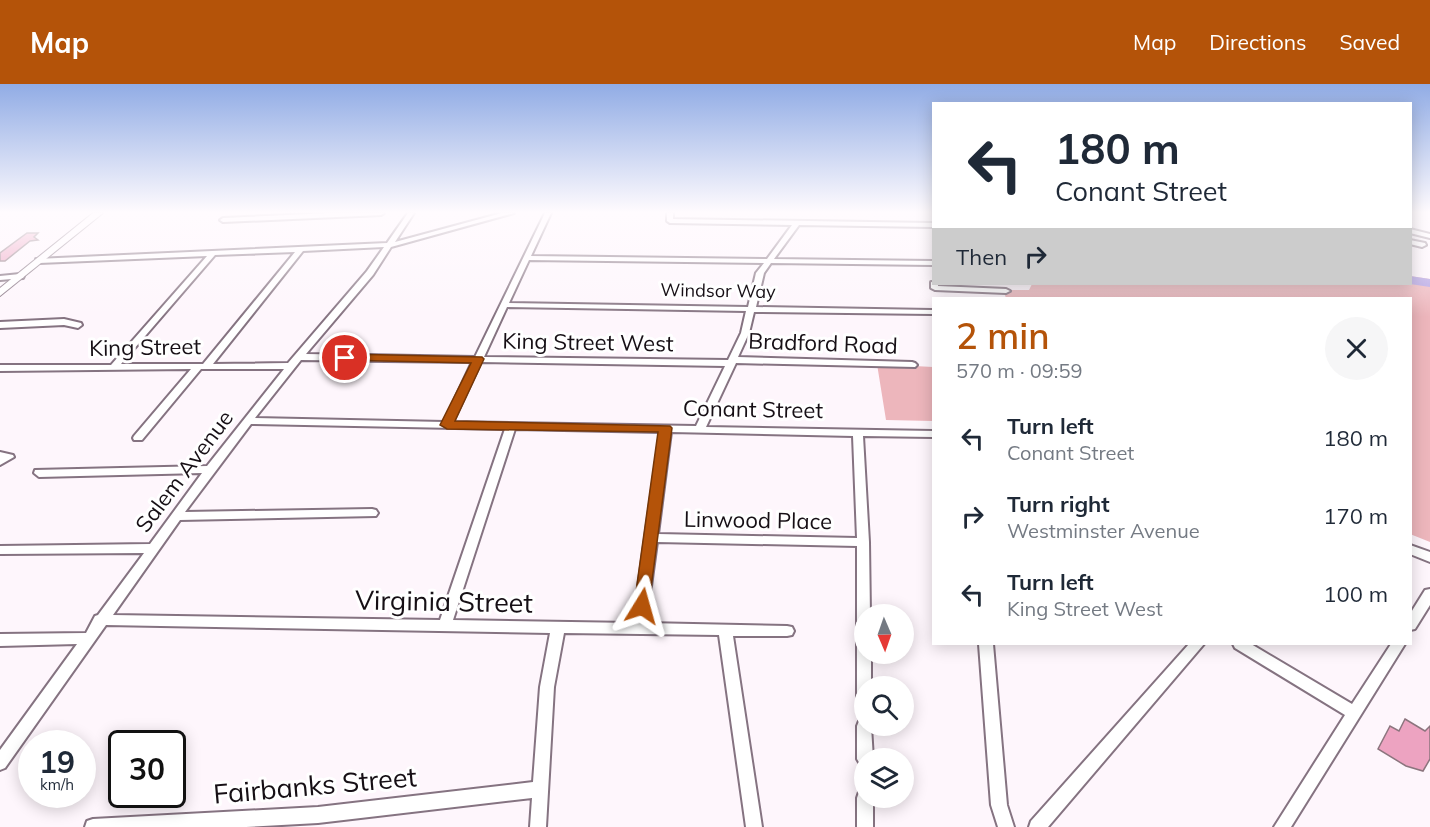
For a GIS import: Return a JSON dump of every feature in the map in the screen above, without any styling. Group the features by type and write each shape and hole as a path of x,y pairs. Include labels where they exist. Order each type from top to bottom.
{"main road":[{"path":"0,293 56,248"}],"street":[{"path":"39,261 331,248"},
{"name":"Salem Avenue","path":"0,763 87,638 210,469 389,248"},
{"path":"447,425 531,248"},
{"path":"700,429 745,333 756,284 767,261 778,248"},
{"path":"138,438 301,249"},
{"path":"115,366 213,253"},
{"path":"526,258 932,263"},
{"path":"0,278 20,276"},
{"path":"934,286 1006,291"},
{"name":"Windsor Way","path":"504,305 752,307 932,312"},
{"path":"0,325 64,322 78,325"},
{"name":"King Street West","path":"299,357 732,361"},
{"name":"Bradford Road","path":"732,361 912,365"},
{"name":"King Street","path":"0,368 291,366"},
{"name":"Conant Street","path":"247,421 932,434"},
{"path":"445,626 512,426"},
{"path":"639,629 666,428"},
{"path":"858,432 863,542 864,676"},
{"path":"0,455 9,457 0,462"},
{"path":"39,473 210,469"},
{"path":"176,516 372,513"},
{"name":"Linwood Place","path":"652,538 863,542"},
{"path":"0,550 152,548"},
{"path":"1412,550 1430,557"},
{"path":"1412,622 1430,594"},
{"name":"Virginia Street","path":"100,620 787,631"},
{"path":"538,827 547,687 558,628"},
{"path":"725,630 754,827"},
{"path":"0,640 87,638"},
{"path":"986,645 999,805 1006,827"},
{"path":"1037,827 1196,645"},
{"path":"1242,645 1353,712"},
{"path":"1282,827 1397,645"},
{"name":"Fairbanks Street","path":"93,827 318,815 540,789"},
{"path":"865,808 865,827"}],"shaded area":[{"path":"1412,276 1430,279 1430,542 1412,535 1412,297 1006,297 1003,290 1029,290 1032,285 1412,285"},
{"path":"877,364 932,367 932,421 886,420"}],"building":[{"path":"7,248 22,248 5,261 0,261 0,253"},
{"path":"1405,719 1425,731 1430,726 1430,759 1423,771 1406,766 1378,749 1390,726 1399,731"}],"waterway":[{"path":"1412,280 1430,283"}],"route":[{"path":"345,358 478,359 447,425 666,428 642,606"}]}
